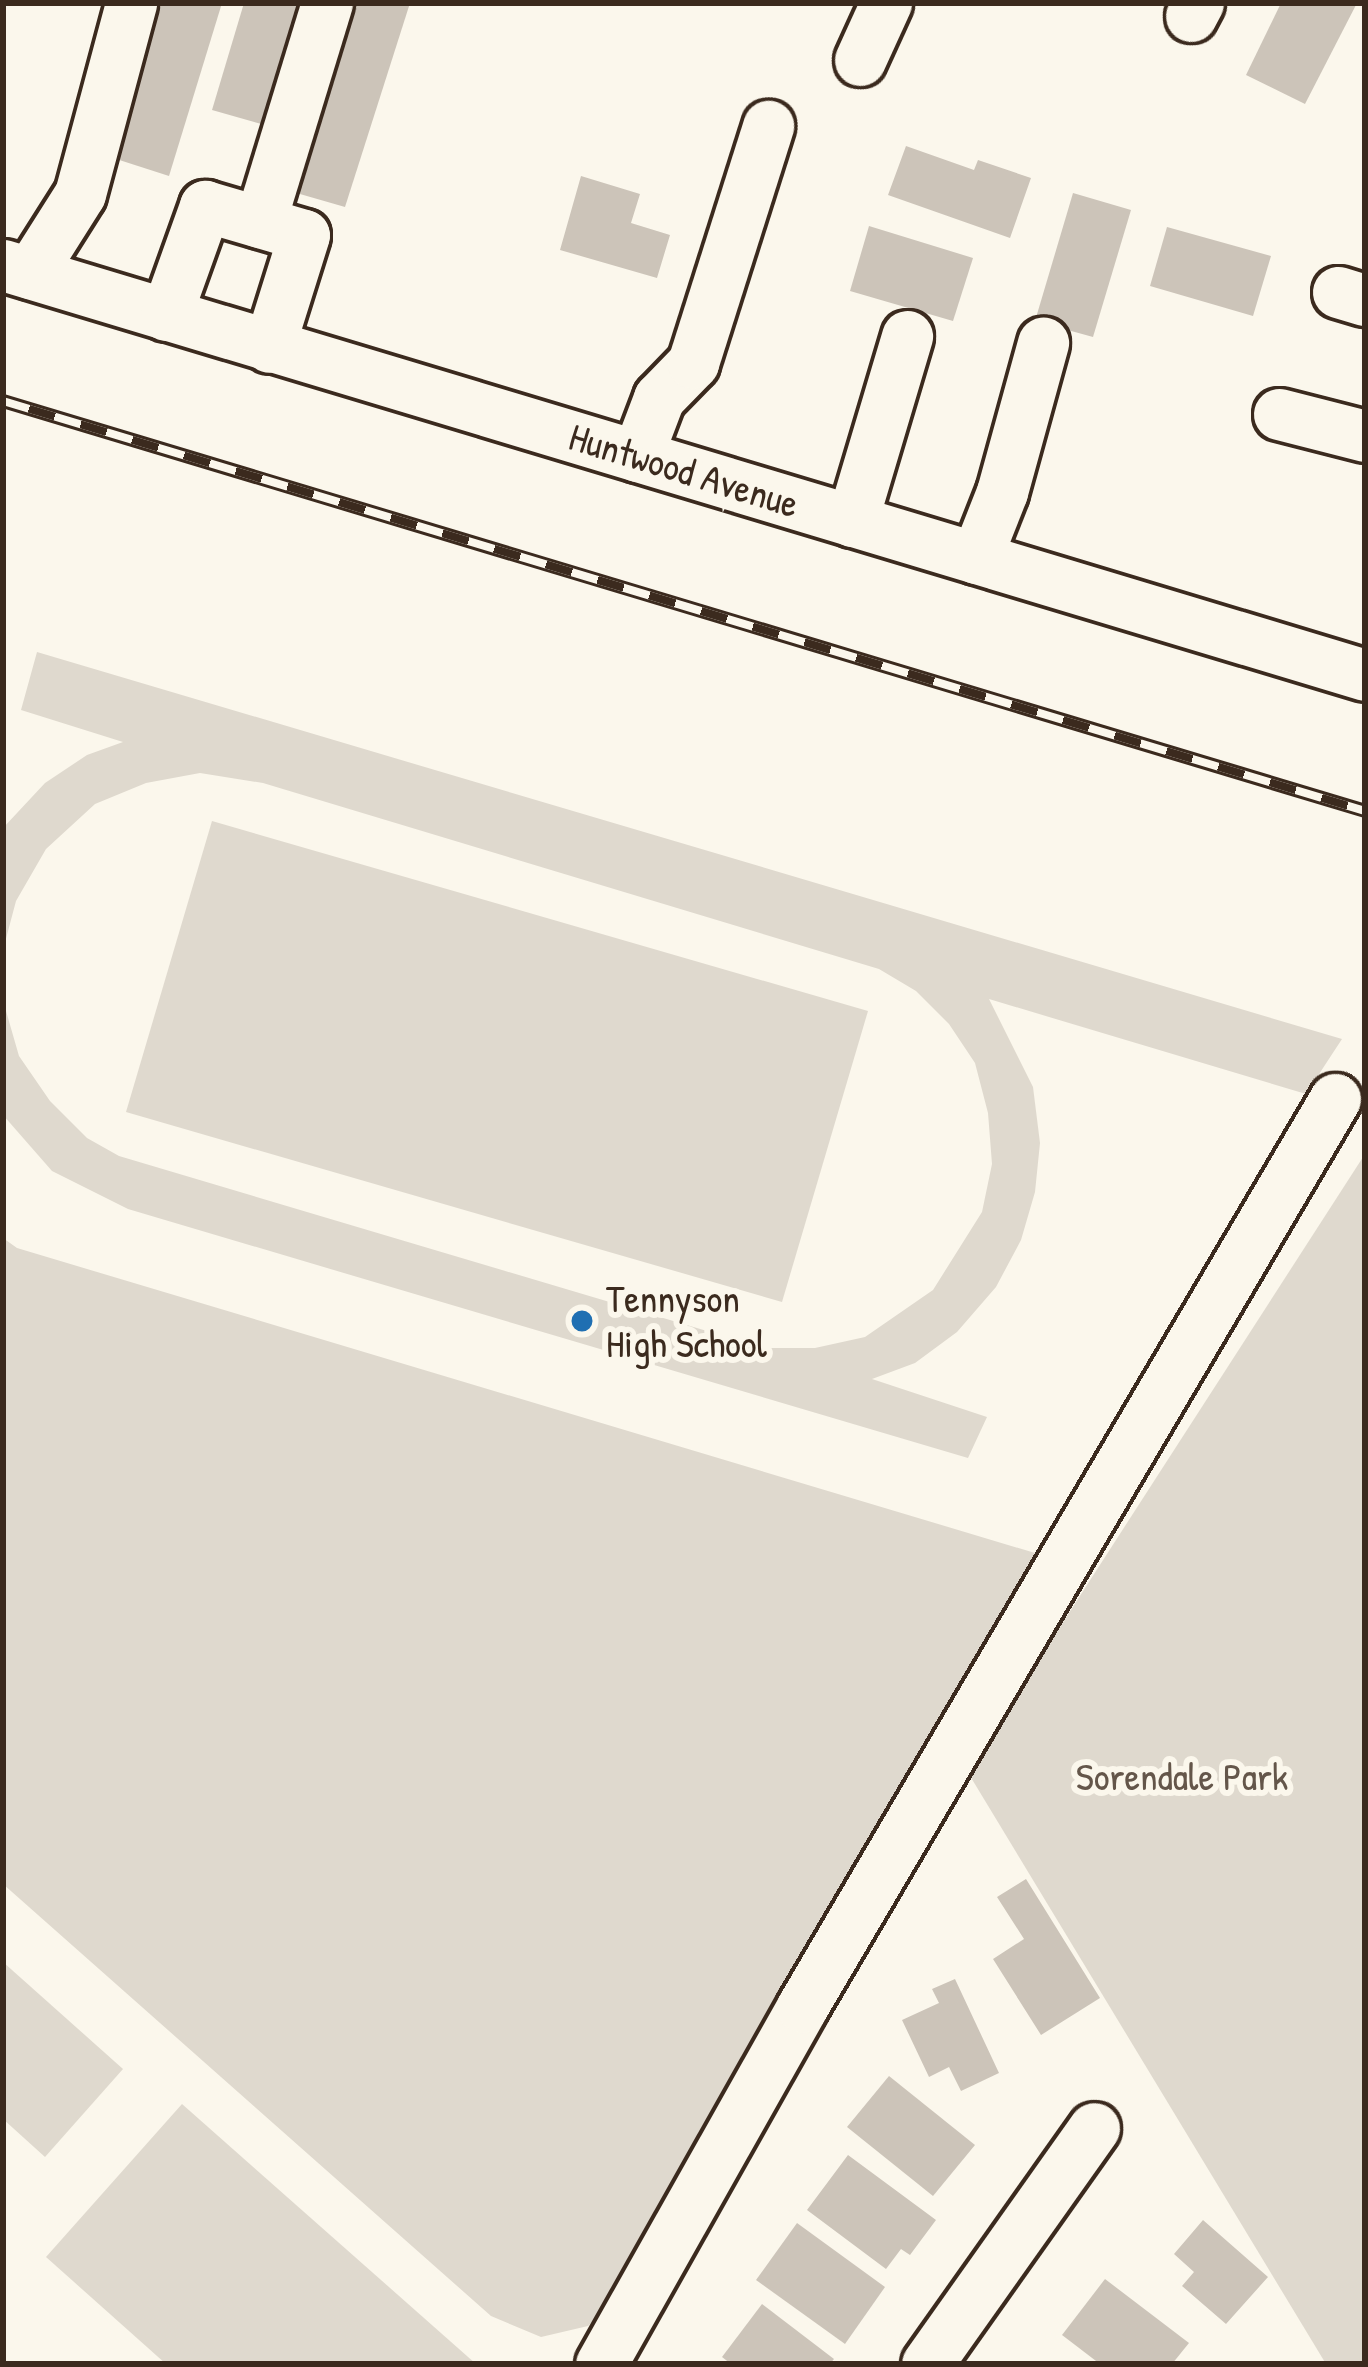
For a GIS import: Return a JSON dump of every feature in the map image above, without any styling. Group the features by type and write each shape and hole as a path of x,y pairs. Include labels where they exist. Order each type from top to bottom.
{"street":[{"path":"16,269 80,194 131,3"},
{"path":"269,347 282,228 327,3"},
{"path":"860,60 886,3"},
{"path":"638,456 659,398 693,364 768,126"},
{"path":"166,315 205,206 282,228"},
{"name":"Huntwood Avenue","path":"16,269 976,557 1360,663"},
{"path":"852,520 907,336"},
{"path":"976,557 1002,492 1043,343"},
{"path":"1279,414 1365,436"},
{"path":"601,2364 826,1966 1335,1100"},
{"path":"926,2364 1094,2128"}],"green space":[{"path":"37,652 1342,1039 1306,1094 989,999 1033,1087 1040,1143 1035,1192 1021,1240 996,1287 957,1332 915,1363 872,1379 987,1417 968,1458 128,1209 52,1171 3,1115 3,968 4,1004 19,1056 50,1101 87,1138 119,1156 764,1348 815,1348 865,1337 933,1290 982,1212 992,1164 988,1113 975,1063 949,1024 916,991 879,969 263,783 200,773 146,783 95,804 46,849 16,901 3,950 3,828 45,783 87,755 123,742 21,710"},
{"path":"212,821 868,1011 782,1302 126,1112"},
{"name":"Sorendale Park","path":"1365,1154 1365,2364 1326,2364 967,1771"},
{"path":"3,1238 17,1248 1045,1556 606,2308 588,2326 541,2337 491,2316 3,1884"},
{"path":"3,1962 123,2069 45,2157 3,2119"},
{"path":"182,2104 476,2364 166,2364 46,2257"}],"building":[{"path":"157,3 222,3 169,176 110,157"},
{"path":"244,3 302,3 265,125 212,110"},
{"path":"352,3 410,3 345,207 293,192"},
{"path":"1281,3 1357,3 1305,104 1246,75"},
{"path":"906,146 974,170 978,160 1031,178 1010,238 888,195"},
{"path":"581,176 640,194 631,223 670,235 657,278 560,250"},
{"path":"1073,193 1131,210 1093,337 1035,321"},
{"path":"869,226 973,258 953,321 850,291"},
{"path":"1167,227 1271,256 1253,316 1150,286"},
{"path":"1026,1879 1100,1998 1041,2035 993,1959 1024,1939 997,1897"},
{"path":"955,1979 999,2073 961,2091 949,2067 929,2077 902,2020 939,2003 932,1989"},
{"path":"889,2076 975,2145 933,2196 847,2127"},
{"path":"848,2155 936,2220 910,2255 901,2249 886,2269 807,2210"},
{"path":"1203,2220 1268,2277 1226,2324 1182,2286 1194,2272 1174,2254"},
{"path":"797,2223 885,2287 845,2344 756,2280"},
{"path":"1105,2279 1189,2343 1172,2364 1100,2364 1062,2335"},
{"path":"762,2304 834,2359 830,2364 731,2364 722,2357"}],"railway":[{"path":"3,401 1365,811"}],"place":[{"name":"Tennyson High School","path":"582,1321"}]}
